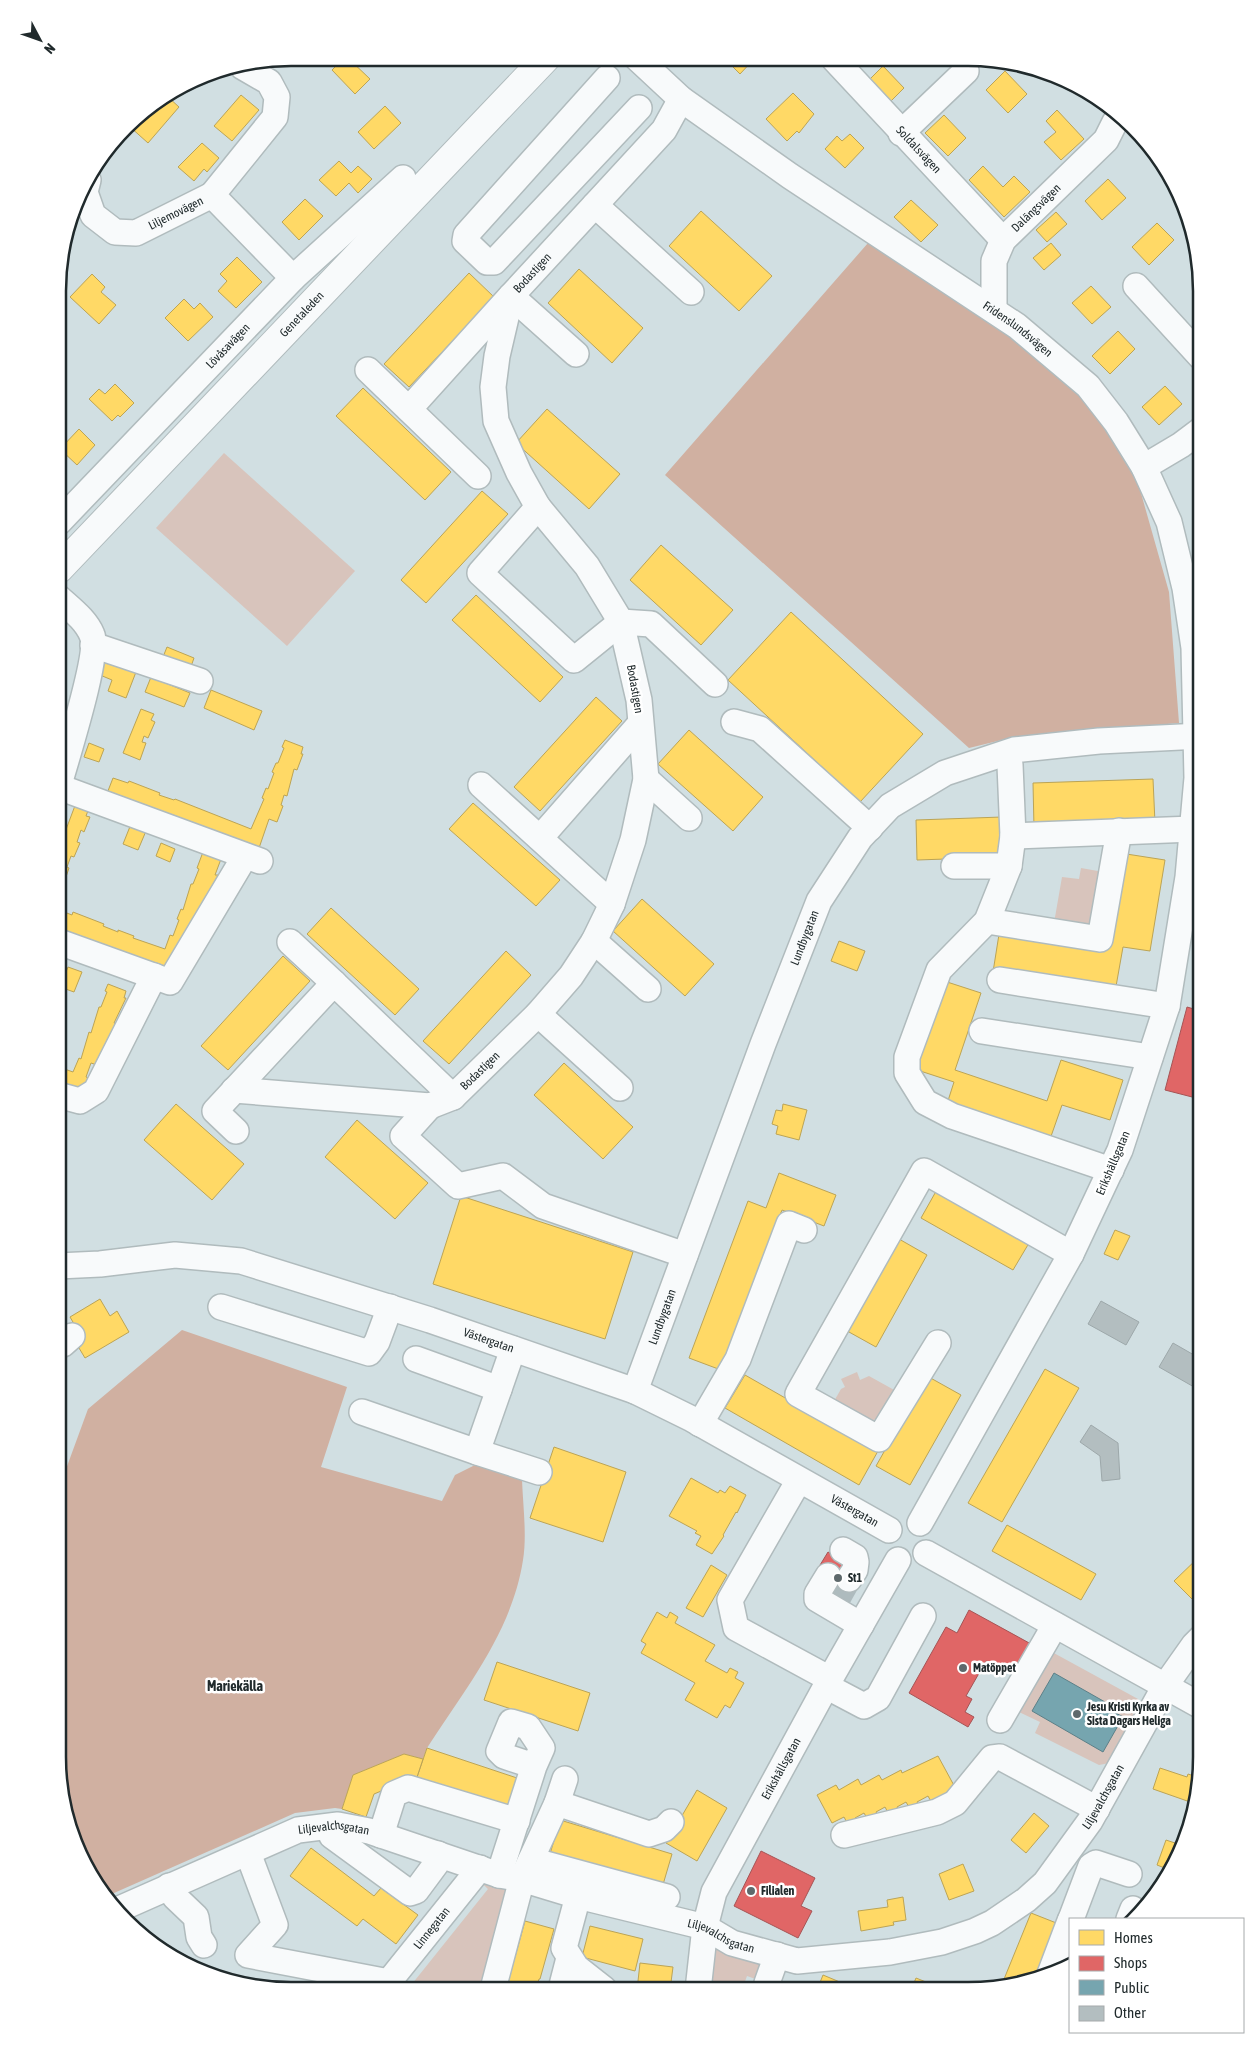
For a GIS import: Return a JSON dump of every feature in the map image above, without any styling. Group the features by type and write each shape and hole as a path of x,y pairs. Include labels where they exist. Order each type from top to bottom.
{"main road":[{"name":"Genetaleden","path":"66,562 538,66"}],"street":[{"name":"Fridenslundsvägen","path":"645,66 680,99 790,176 1017,326 1088,386 1116,422 1144,467 1169,522 1185,588 1193,641"},
{"name":"Soldalsvägen","path":"840,66 1003,240"},
{"name":"Liljemovägen","path":"87,197 93,215 115,232 136,233 212,195 275,117 277,97 269,82 249,71"},
{"path":"902,133 966,71"},
{"path":"607,78 466,235 465,241 487,262 494,262 639,108"},
{"name":"Bodastigen","path":"234,1090 430,1106 453,1097 538,1014 571,976 594,941 612,904 633,840 646,779 639,700 621,622 587,566 538,507 518,473 496,421 493,387 497,356 511,296 664,130 680,99"},
{"name":"Dalängsvägen","path":"994,310 994,260 1003,240 1106,140 1116,122"},
{"path":"616,132 640,156"},
{"name":"Lövåsavägen","path":"66,515 294,278 403,178"},
{"name":"Liljemovägen","path":"212,195 294,278"},
{"path":"595,205 691,292"},
{"path":"1136,286 1193,347"},
{"path":"409,409 511,296 576,354"},
{"path":"368,370 478,476"},
{"path":"1144,467 1193,436"},
{"path":"538,507 480,573 574,660 621,622 651,624 715,684"},
{"path":"66,605 87,625 94,637 88,676 66,759"},
{"path":"93,645 200,681"},
{"path":"734,722 760,729 870,828"},
{"path":"540,838 640,724"},
{"name":"Lundbygatan","path":"635,1391 763,1044 819,901 860,838 890,806 945,773 1014,750 1099,741 1193,736"},
{"path":"1010,764 1013,836 1009,866 987,921 939,970 907,1057 907,1073 925,1102 952,1116 1111,1170"},
{"path":"646,779 689,818"},
{"path":"481,785 612,904"},
{"path":"66,789 252,859 170,982 66,945"},
{"path":"1013,836 1193,829"},
{"name":"Erikshällsgatan","path":"920,1523 1071,1254 1120,1150 1167,1006 1188,877 1193,829"},
{"path":"987,921 1100,939 1119,831"},
{"path":"954,866 1009,866"},
{"path":"594,941 648,989"},
{"path":"290,942 453,1097"},
{"path":"66,1097 80,1101 96,1091 154,976"},
{"path":"1000,980 1167,1006"},
{"path":"236,1131 215,1111 334,983"},
{"path":"538,1014 620,1088"},
{"path":"982,1031 1150,1057"},
{"path":"430,1106 403,1136 458,1186 503,1176 543,1206 685,1255"},
{"path":"938,1343 879,1439 798,1394 924,1170 1071,1254"},
{"path":"700,1424 738,1359 789,1224 804,1230"},
{"name":"Västergatan","path":"66,1266 100,1264 176,1255 241,1261 390,1308 635,1391 700,1424 889,1530"},
{"path":"221,1306 369,1353 377,1342 390,1308"},
{"path":"478,1452 513,1349"},
{"path":"416,1359 499,1389"},
{"path":"362,1412 539,1472"},
{"path":"798,1480 730,1600 736,1628 828,1682 864,1706 878,1698 922,1616"},
{"name":"Västergatan","path":"898,1560 888,1549 887,1538 889,1530 900,1521 911,1519 920,1523"},
{"path":"898,1560 905,1562 917,1560 926,1553 929,1542 928,1532 920,1523"},
{"path":"926,1553 1193,1702"},
{"name":"Erikshällsgatan","path":"699,1982 705,1927 714,1892 828,1682 898,1560"},
{"path":"840,1571 861,1626"},
{"path":"1000,1720 1055,1625"},
{"name":"Liljevalchsgatan","path":"124,1907 298,1830 334,1826 369,1831 438,1854 508,1870 578,1896 705,1927 732,1943 797,1961 890,1952 942,1942 975,1931 1006,1913 1043,1885 1068,1854 1097,1809 1165,1686 1193,1646"},
{"path":"844,1835 943,1809 955,1803 992,1758 1000,1757 1097,1809"},
{"path":"494,1982 508,1870 517,1821 534,1766"},
{"path":"508,1870 557,1803 565,1779"},
{"path":"381,1835 394,1794 408,1788 517,1821"},
{"path":"557,1803 649,1834 664,1829 671,1822"},
{"path":"334,1826 332,1836 410,1893 416,1891 431,1871 436,1864 438,1854"},
{"path":"248,1853 274,1925 248,1955 372,1982"},
{"path":"1072,1918 1091,1866 1096,1863 1129,1874"},
{"path":"508,1870 667,1897"},
{"name":"Linnegatan","path":"389,1982 508,1870"},
{"path":"169,1886 175,1897 196,1917 199,1937 204,1944"},
{"path":"578,1896 564,1948 576,1967 594,1982"},
{"path":"1053,1965 1069,1925"},
{"path":"767,1982 777,1955"},
{"path":"563,1982 570,1958"}],"shaded area":[{"path":"868,243 1014,337 1080,392 1135,472 1169,592 1179,723 1014,737 969,748 665,475"},
{"path":"224,453 355,571 287,646 156,528"},
{"path":"1081,868 1109,873 1095,930 1054,923 1062,877 1079,879"},
{"path":"182,1330 347,1387 321,1467 442,1501 455,1475 475,1465 522,1480 525,1531 523,1560 517,1586 498,1636 471,1682 427,1748 423,1759 404,1754 353,1775 342,1809 335,1808 295,1813 113,1894 89,1856 78,1829 68,1786 66,1756 66,1469 88,1409"},
{"path":"857,1372 860,1380 869,1376 896,1391 878,1418 869,1422 833,1403 841,1389 845,1387 841,1379"},
{"path":"1052,1652 1138,1699 1144,1717 1120,1761 1099,1765 1035,1733 1040,1722 1019,1712"},
{"path":"474,1876 522,1879 495,1982 414,1982 488,1889"},
{"path":"705,1927 777,1955 767,1982 747,1976 745,1982 699,1982"}],"building: Homes":[{"path":"336,66 356,66 370,79 355,94 332,70"},
{"path":"732,66 747,66 740,74"},
{"path":"883,66 904,88 888,104 867,82"},
{"path":"1005,71 1027,94 1008,113 986,90"},
{"path":"793,93 814,114 799,133 797,131 787,141 766,119"},
{"path":"241,95 259,110 232,141 214,126"},
{"path":"172,100 179,107 148,143 134,130"},
{"path":"385,106 401,123 374,149 358,132"},
{"path":"1057,110 1084,139 1061,160 1044,142 1056,132 1046,121"},
{"path":"944,115 966,138 948,156 925,133"},
{"path":"850,134 864,148 845,168 825,149 837,136 842,141"},
{"path":"202,143 219,158 207,172 204,169 194,181 178,167"},
{"path":"339,161 351,173 358,166 372,179 358,193 349,183 336,196 319,180"},
{"path":"983,166 1003,187 1014,176 1030,192 1004,217 969,180"},
{"path":"1108,179 1126,198 1102,220 1085,201"},
{"path":"305,199 323,216 299,240 282,222"},
{"path":"911,200 938,225 921,242 894,217"},
{"path":"701,211 772,276 739,311 669,246"},
{"path":"1056,212 1067,224 1047,242 1036,230"},
{"path":"1157,223 1174,240 1149,265 1132,247"},
{"path":"1051,243 1061,255 1044,270 1033,258"},
{"path":"237,257 262,282 236,308 218,291 227,281 220,274"},
{"path":"579,269 643,328 612,363 548,303"},
{"path":"469,273 494,297 409,387 384,364"},
{"path":"92,274 105,287 101,292 116,305 99,324 70,297"},
{"path":"1091,286 1111,307 1092,324 1072,303"},
{"path":"184,299 194,309 200,303 213,317 188,341 165,318"},
{"path":"1118,331 1135,349 1110,374 1092,356"},
{"path":"115,384 134,403 120,417 118,415 112,421 89,399 99,389 105,394"},
{"path":"1165,386 1182,404 1159,425 1142,407"},
{"path":"363,388 451,472 425,500 336,416"},
{"path":"547,409 620,474 589,509 516,443"},
{"path":"79,429 95,445 77,465 66,455 66,443"},
{"path":"482,491 508,514 426,603 401,580"},
{"path":"661,545 733,610 701,645 630,580"},
{"path":"476,595 563,677 540,702 452,620"},
{"path":"791,612 923,734 860,802 728,680"},
{"path":"167,647 194,658 189,672 161,662"},
{"path":"107,656 136,672 126,698 108,691 112,680 100,675"},
{"path":"151,677 190,693 184,707 145,692"},
{"path":"211,690 262,711 254,730 204,708"},
{"path":"596,697 622,721 540,811 514,787"},
{"path":"141,709 154,714 151,720 155,722 148,738 144,736 142,742 146,743 140,760 123,753"},
{"path":"689,730 763,797 733,831 658,764"},
{"path":"285,740 303,747 301,754 303,754 297,770 294,769 287,796 284,795 281,805 283,806 277,822 269,819 258,851 106,796 113,778 128,783 129,781 160,793 159,795 175,799 251,829 264,799 262,798 266,788 268,789 274,773 272,772 284,748 282,747"},
{"path":"89,743 104,749 99,762 84,757"},
{"path":"1153,779 1155,823 1034,828 1033,783"},
{"path":"76,803 89,808 86,816 90,817 84,832 81,830 77,842 80,843 74,857 71,856 66,877 66,829"},
{"path":"473,803 560,880 536,906 449,829"},
{"path":"1002,817 1004,857 917,860 916,820"},
{"path":"131,824 146,831 138,850 123,844"},
{"path":"161,843 175,849 170,862 156,856"},
{"path":"203,852 221,859 215,875 218,875 171,971 67,931 66,934 66,913 72,915 73,912 104,924 103,926 165,949 170,935 173,936 179,920 177,919 181,909 183,910 191,884 193,884 199,869 197,868"},
{"path":"1120,853 1165,860 1150,951 1123,947 1115,992 993,972 1000,928 1105,946"},
{"path":"642,899 714,964 685,996 613,931"},
{"path":"331,908 419,989 395,1015 307,934"},
{"path":"839,941 865,951 857,971 831,961"},
{"path":"506,951 531,975 449,1064 423,1041"},
{"path":"283,956 310,981 228,1070 201,1046"},
{"path":"68,967 82,972 74,992 66,989 66,972"},
{"path":"941,980 981,993 955,1070 1047,1101 1061,1060 1123,1080 1110,1120 1062,1105 1049,1142 946,1107 954,1082 911,1068"},
{"path":"108,984 126,991 124,998 126,998 114,1023 116,1024 110,1040 108,1039 104,1049 100,1066 91,1063 86,1077 89,1078 82,1096 66,1089 66,1070 73,1072 79,1058 81,1059 89,1032 91,1033 99,1007 101,1007 107,992 105,991"},
{"path":"564,1063 633,1127 603,1159 534,1095"},
{"path":"176,1104 244,1164 212,1200 144,1140"},
{"path":"783,1104 807,1110 799,1140 776,1134 778,1126 772,1124 776,1110 782,1111"},
{"path":"357,1120 428,1183 395,1219 325,1157"},
{"path":"779,1173 836,1195 824,1226 782,1210 721,1370 689,1358 748,1201 766,1208"},
{"path":"939,1186 1032,1238 1013,1270 921,1218"},
{"path":"461,1196 633,1252 605,1339 433,1284"},
{"path":"1115,1230 1130,1236 1118,1260 1104,1254"},
{"path":"892,1235 927,1255 876,1347 840,1327"},
{"path":"100,1299 110,1316 117,1311 129,1332 85,1358 73,1338 80,1334 70,1317"},
{"path":"1045,1369 1079,1388 1002,1522 968,1503"},
{"path":"745,1375 878,1451 859,1485 725,1408"},
{"path":"927,1376 961,1395 910,1485 876,1466"},
{"path":"554,1447 626,1472 603,1542 530,1518"},
{"path":"691,1478 718,1493 720,1490 725,1493 730,1486 746,1495 712,1554 696,1545 701,1536 695,1533 697,1531 669,1516"},
{"path":"1007,1525 1096,1574 1081,1600 992,1551"},
{"path":"1193,1563 1193,1600 1174,1581"},
{"path":"711,1565 727,1575 703,1617 686,1608"},
{"path":"657,1612 667,1618 670,1612 678,1617 675,1623 715,1645 705,1661 727,1673 730,1668 738,1672 735,1678 744,1683 730,1708 725,1705 717,1718 685,1700 695,1683 641,1653 646,1644 641,1641"},
{"path":"497,1662 590,1693 578,1731 484,1700"},
{"path":"427,1748 520,1779 507,1816 414,1786"},
{"path":"404,1754 423,1759 414,1786 403,1782 374,1794 366,1817 342,1809 353,1775"},
{"path":"938,1756 957,1791 934,1807 928,1796 917,1802 921,1809 913,1814 906,1802 897,1807 901,1815 892,1820 885,1807 876,1812 880,1820 871,1825 864,1813 855,1818 859,1825 851,1830 844,1817 832,1823 817,1795 836,1785 839,1790 858,1779 861,1785 879,1775 882,1780 901,1770 902,1773"},
{"path":"1160,1768 1187,1777 1188,1774 1192,1775 1188,1801 1153,1789"},
{"path":"697,1790 727,1808 697,1861 666,1843"},
{"path":"1034,1813 1049,1826 1026,1853 1011,1840"},
{"path":"560,1820 672,1854 662,1888 550,1854"},
{"path":"1166,1840 1176,1843 1164,1868 1157,1865"},
{"path":"311,1848 374,1896 381,1888 418,1915 396,1944 363,1919 357,1926 290,1876"},
{"path":"963,1864 974,1891 949,1900 939,1874"},
{"path":"903,1897 906,1920 893,1922 894,1925 861,1931 858,1911 888,1907 887,1900"},
{"path":"1031,1913 1064,1926 1047,1967 1004,1978"},
{"path":"525,1921 554,1929 538,1982 506,1982 509,1971 511,1971"},
{"path":"590,1926 643,1939 635,1971 582,1957"},
{"path":"640,1963 673,1967 671,1982 638,1982"},
{"path":"823,1975 840,1982 820,1982"},
{"path":"916,1978 926,1982 914,1982"}],"building: Shops":[{"path":"1187,1007 1193,1009 1193,1097 1165,1090"},
{"name":"St1","path":"828,1552 846,1562 855,1583 845,1600 828,1590 817,1570"},
{"path":"969,1610 1031,1644 1019,1667 1012,1664 1007,1673 986,1661 966,1696 972,1699 965,1712 974,1717 968,1727 909,1693 946,1627 957,1633"},
{"path":"761,1851 815,1878 801,1906 812,1911 798,1938 734,1906"}],"building: Public":[{"name":"Jesu Kristi Kyrka av Sista Dagars Heliga","path":"1054,1673 1105,1702 1103,1706 1123,1717 1103,1752 1032,1711"}],"building: Other":[{"path":"1101,1301 1139,1322 1126,1345 1088,1324"},
{"path":"1173,1343 1193,1354 1193,1386 1159,1367"},
{"path":"1091,1425 1118,1443 1120,1479 1102,1481 1100,1456 1080,1442"}],"tunnel":[{"path":"839,1597 849,1579"}],"place":[{"name":"St1","path":"838,1578"},
{"name":"Matöppet","path":"963,1668"},
{"name":"Jesu Kristi Kyrka av Sista Dagars Heliga","path":"1077,1714"},
{"name":"Filialen","path":"751,1891"}],"district":[{"name":"Mariekälla","path":"235,1686"}]}
